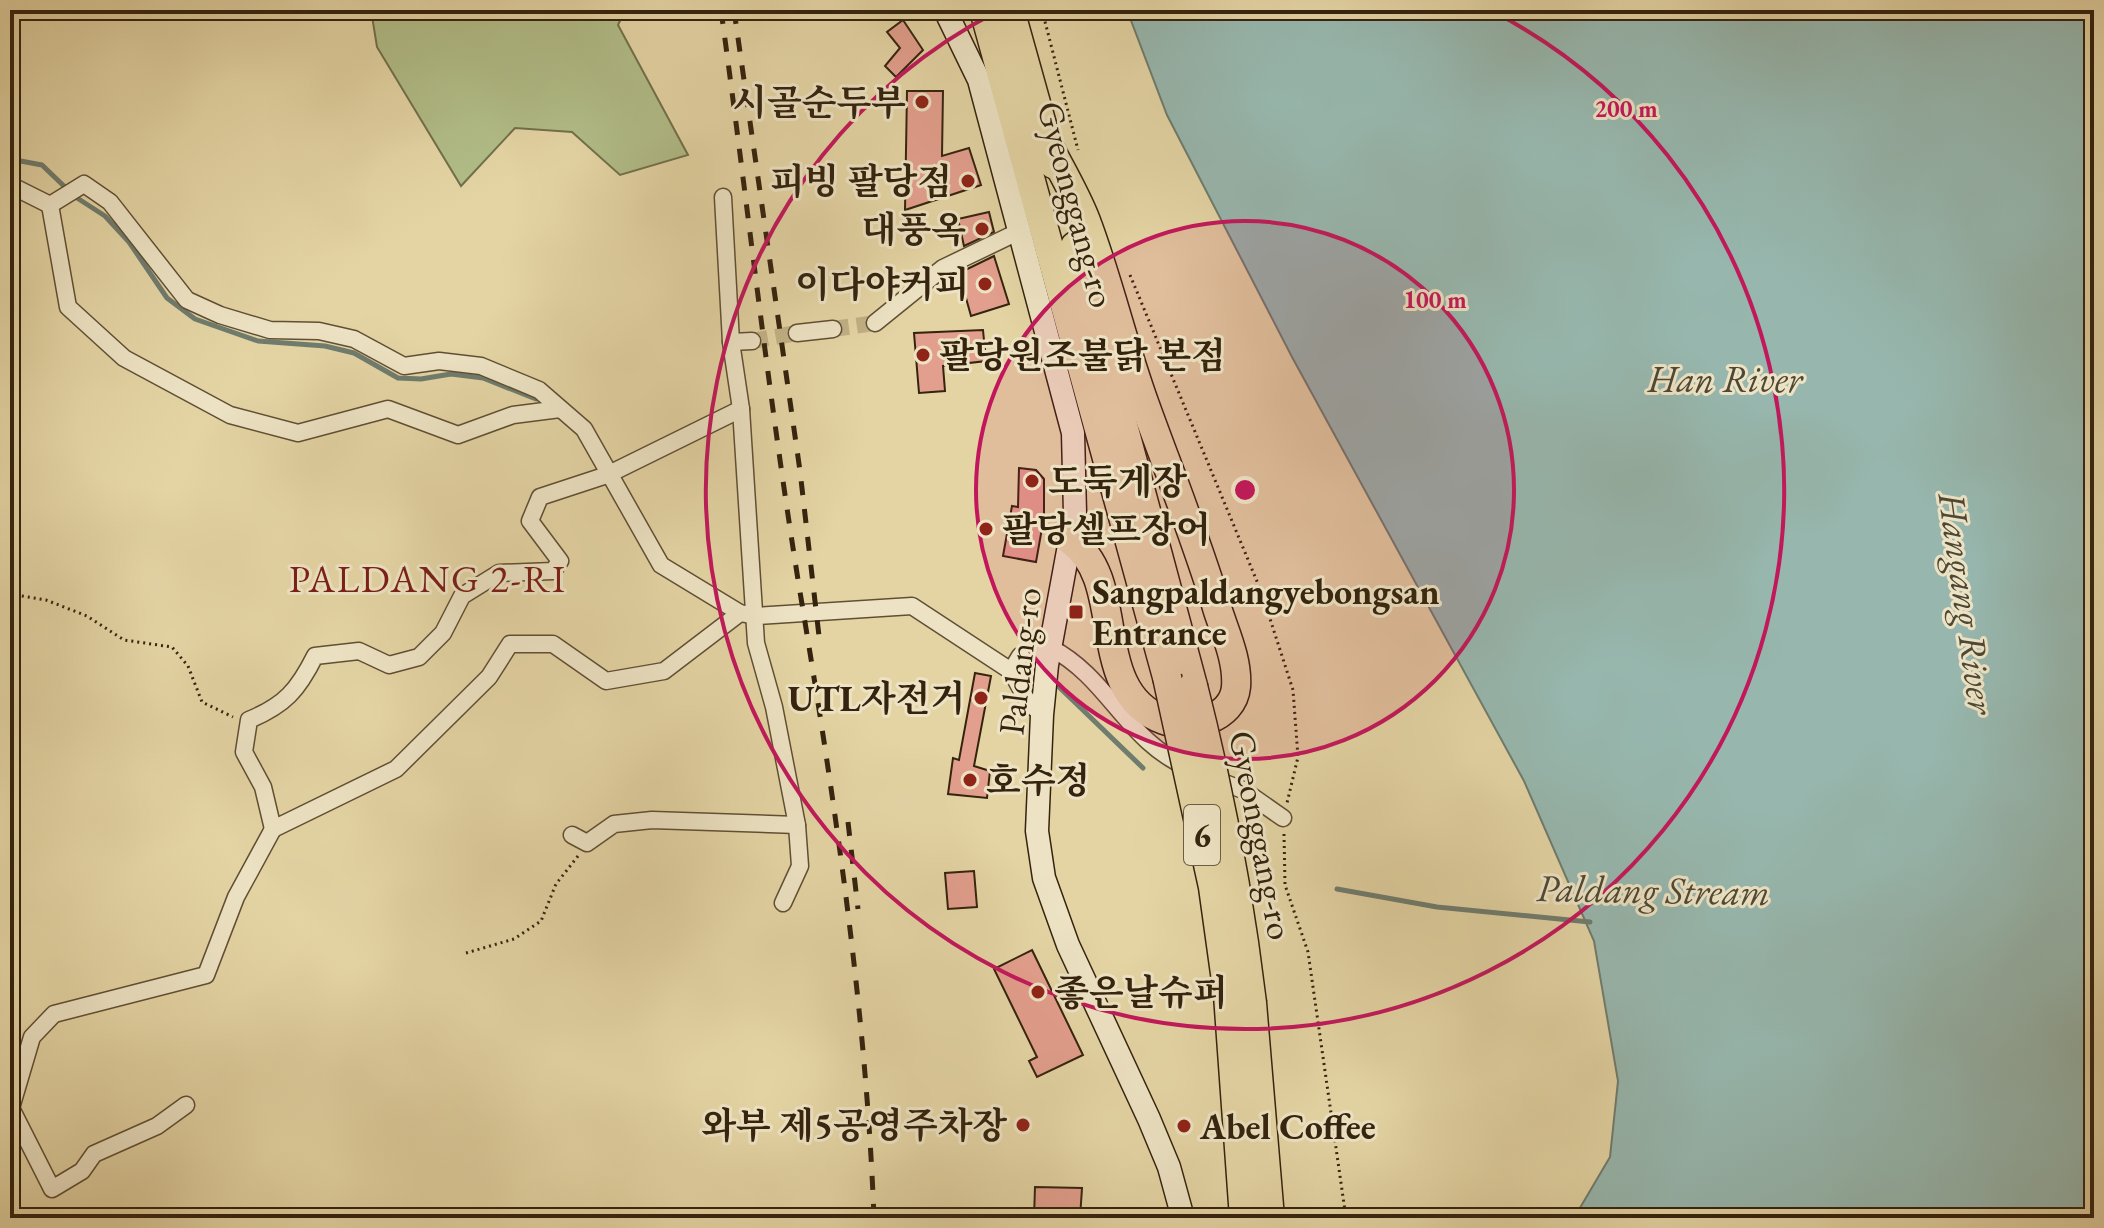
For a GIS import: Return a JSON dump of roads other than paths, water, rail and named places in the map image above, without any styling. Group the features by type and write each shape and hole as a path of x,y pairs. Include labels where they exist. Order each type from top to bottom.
{"highway":[{"name":"Gyeonggang-ro","path":"984,10 1180,682 1219,790 1240,897 1244,1218"},
{"name":"Gyeonggang-ro","path":"1010,10 1048,145 1180,682"},
{"path":"1048,145 1085,219 1229,644 1236,669 1236,691 1218,715 1190,724 1163,720 1145,709 1125,687 1095,571 1083,549 1071,541"},
{"name":"Gyeonggang-ro","path":"1240,999 1270,1218"}],"street":[{"name":"Paldang-ro","path":"945,10 979,80 1022,230 1073,433 1075,513 1043,706 1037,831 1044,878 1068,945 1164,1155 1183,1218"},
{"path":"55,202 84,184 110,202 187,300 220,315 270,330 319,331 354,339 404,366 439,361 481,366 539,390 584,429 607,475 661,565 748,614"},
{"path":"10,185 55,202"},
{"path":"723,197 731,342 741,409 748,614 774,707 797,825 800,866 783,903"},
{"path":"55,202 68,307 124,358 230,415 298,433 388,409 458,435 513,415 560,409"},
{"path":"875,323 943,268 1022,230"},
{"path":"797,333 833,329"},
{"path":"731,342 752,341"},
{"path":"273,829 263,787 244,752 249,720 277,709 302,682 315,656 359,651 389,665 419,657 443,633 462,596 499,573 553,571 560,561 530,521 540,497 607,475 741,409"},
{"path":"186,1105 157,1126 94,1154 82,1171 52,1189 11,1108 32,1037 54,1014 206,975 236,897 273,829 396,769 489,677 510,644 553,644 606,681 664,671 748,614 912,606 1011,671 1028,702 1043,706"},
{"path":"1011,671 1020,656 1049,657 1083,668 1144,742 1186,767 1243,790 1283,818"},
{"path":"580,839 614,824 652,820 797,825"}],"water":[{"name":"Han River","path":"1127,10 2094,10 2094,1218 1574,1218 1610,1157 1618,1081 1594,941 1524,781 1292,357 1167,115"}],"waterway":[{"name":"Paldang Stream","path":"10,159 42,165 67,189"},
{"name":"Paldang Stream","path":"74,196 105,216 129,242 167,298 195,319 258,341 325,346 354,353 398,378 421,379 451,374 483,378 536,399"},
{"name":"Paldang Stream","path":"1059,687 1143,768"},
{"name":"Paldang Stream","path":"1337,889 1437,907 1590,922"}],"tunnel":[{"path":"833,329 875,323"},
{"path":"752,341 797,333"}],"railway":[{"path":"721,10 789,525 826,752 847,907 864,1062 874,1218"},
{"path":"734,10 800,471 819,636"},
{"path":"848,822 858,909"}],"place":[{"name":"시골순두부","path":"922,102"},
{"name":"피빙 팔당점","path":"968,181"},
{"name":"대풍옥","path":"982,229"},
{"name":"이다야커피","path":"985,284"},
{"name":"팔당원조불닭 본점","path":"923,355"},
{"name":"도둑게장","path":"1032,481"},
{"name":"팔당셀프장어","path":"986,529"},
{"name":"Sangpaldangyebongsan Entrance","path":"1076,612"},
{"name":"UTL자전거","path":"981,698"},
{"name":"호수정","path":"970,780"},
{"name":"좋은날슈퍼","path":"1038,992"},
{"name":"와부 제5공영주차장","path":"1023,1125"},
{"name":"Abel Coffee","path":"1184,1126"}],"district":[{"name":"PALDANG 2-RI","path":"428,579"}],"water label":[{"name":"Hangang River","path":"1967,603"}]}
